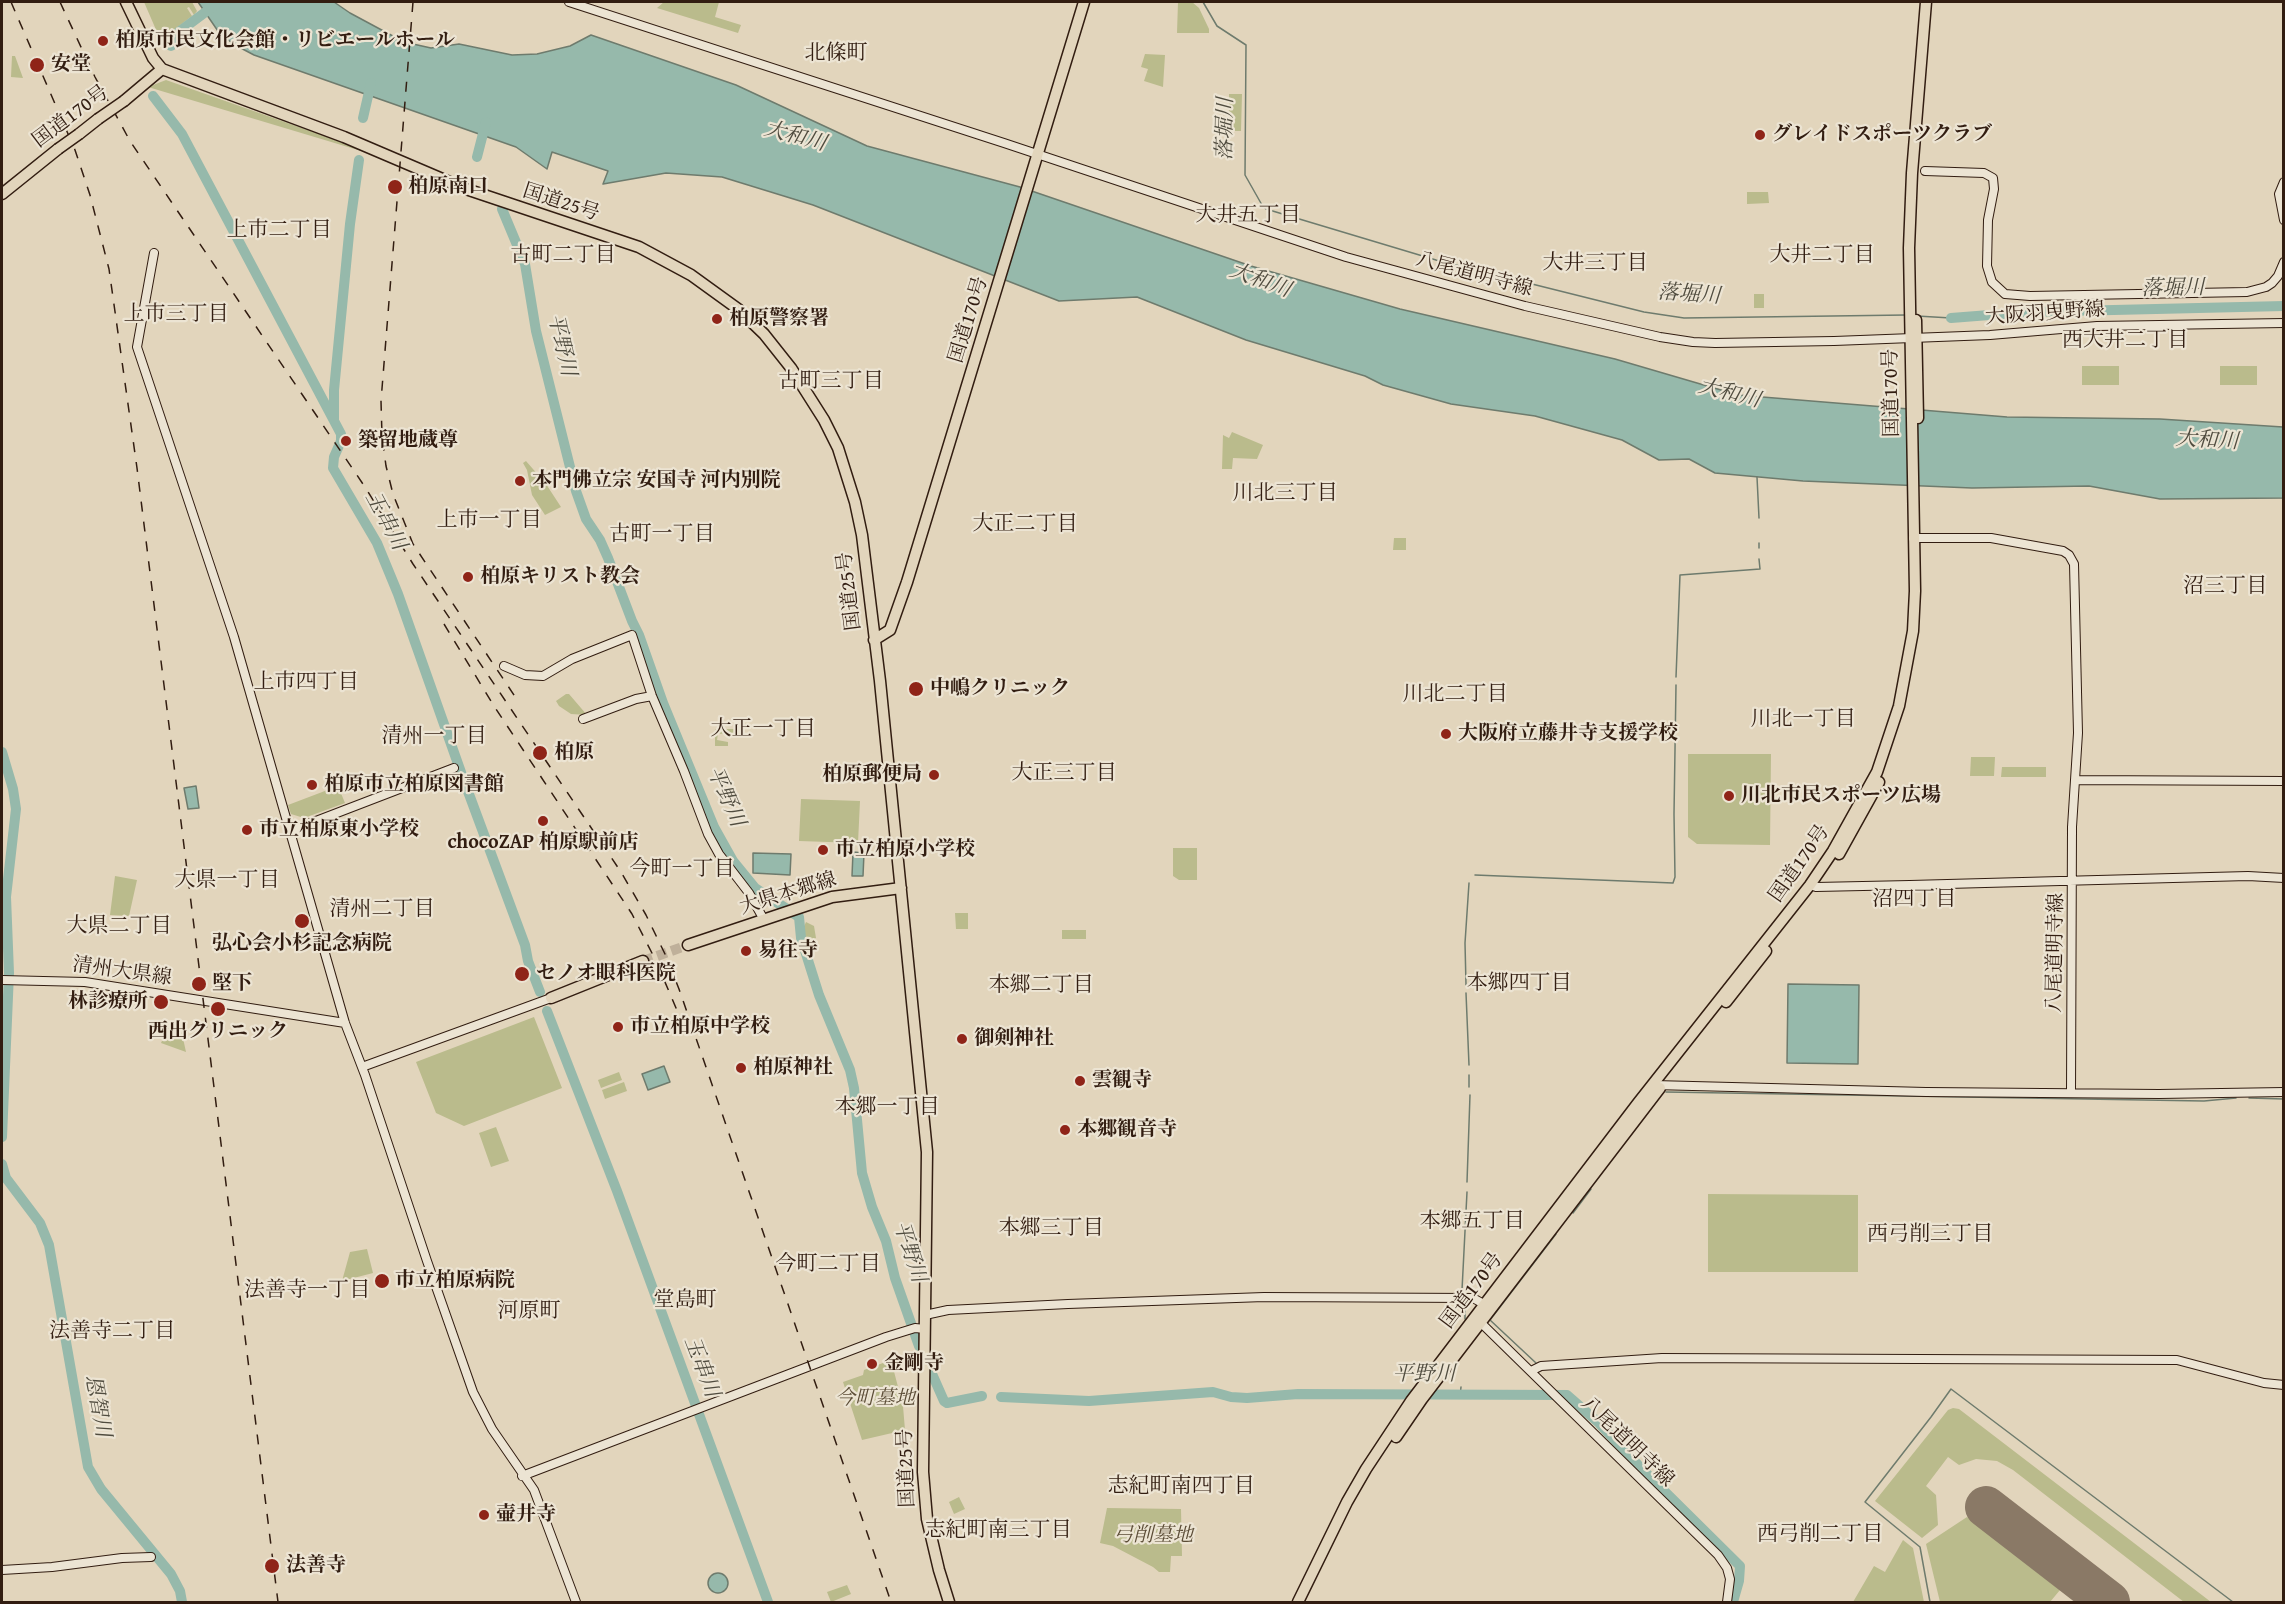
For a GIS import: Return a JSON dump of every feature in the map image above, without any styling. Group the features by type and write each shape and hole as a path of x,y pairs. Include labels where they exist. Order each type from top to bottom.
{"highway":[{"path":"126,2 150,52 162,69"},
{"name":"国道170号","path":"874,640 890,630 894,620 1084,2"},
{"name":"国道170号","path":"1298,1602 1351,1495 1420,1396 1813,886 1850,835 1873,795 1889,758 1908,698 1916,632 1911,172 1926,2"},
{"name":"国道170号","path":"1912,248 1921,118 1934,2"},
{"name":"国道170号","path":"2,194 58,149 124,101 162,69"},
{"name":"国道25号","path":"162,69 344,137 466,189 639,247 691,275 738,309 764,334 791,368 820,413 837,448 851,487 862,535 901,888 927,1151 925,1315 917,1329 923,1472 933,1547 949,1602"},
{"name":"大県本郷線","path":"688,945 763,918 832,897 901,888"},
{"path":"551,998 643,961"},
{"name":"国道170号","path":"1305,1602 1365,1485 1420,1396"}],"street":[{"name":"八尾道明寺線","path":"569,2 1346,257 1525,306 1660,337 1693,342 1913,341"},
{"path":"1925,171 1984,173 1993,178 1994,189 1986,234 1987,266 1992,282 1997,288 2013,296 2247,292 2272,283 2278,276 2283,262"},
{"path":"2283,182 2279,194 2283,220"},
{"path":"154,253 137,347 234,637 345,1023 473,1392 492,1429 541,1505 576,1602"},
{"name":"大阪羽曳野線","path":"1913,341 2097,326 2283,323"},
{"name":"八尾道明寺線","path":"1916,533 1978,537 2063,551 2069,555 2074,564 2078,733 2072,827 2071,1094"},
{"path":"504,666 525,675 543,676 572,659 632,635 652,696 689,782 708,834 719,854 749,893 763,918"},
{"path":"583,719 636,699 652,696"},
{"path":"290,831 454,768"},
{"path":"2075,780 2283,781"},
{"path":"1813,886 2248,876 2283,878"},
{"name":"清州大県線","path":"6,980 76,981 345,1023"},
{"path":"362,1067 551,998"},
{"path":"1657,1086 2071,1094 2283,1092"},
{"path":"925,1315 948,1310 1264,1297 1473,1298 1489,1306"},
{"name":"八尾道明寺線","path":"1478,1320 1718,1555 1727,1568 1730,1580 1727,1602"},
{"path":"522,1476 886,1337 917,1329"},
{"path":"1532,1371 1540,1366 1662,1358 2177,1360 2264,1383 2283,1385"},
{"path":"2,1570 151,1557"}],"green space":[{"path":"144,2 192,2 197,11 194,15 189,7 187,8 192,16 171,32 166,40 162,31 157,32"},
{"path":"664,2 719,2 715,17 741,25 738,33 657,8"},
{"path":"1178,2 1192,2 1199,8 1209,33 1177,33"},
{"path":"1145,54 1165,55 1163,87 1144,81 1148,69 1141,67"},
{"path":"12,56 15,56 23,78 11,77"},
{"path":"166,80 330,138 368,153 148,87"},
{"path":"1229,94 1242,94 1241,131 1229,131"},
{"path":"1747,192 1768,192 1769,203 1747,204"},
{"path":"1754,294 1764,294 1764,308 1754,308"},
{"path":"2082,366 2119,366 2119,385 2082,385"},
{"path":"2220,366 2257,366 2257,385 2220,385"},
{"path":"1232,432 1263,445 1257,459 1233,458 1232,469 1222,469 1223,435 1229,438"},
{"path":"526,461 546,484 561,507 545,515 532,495 527,470 523,463"},
{"path":"1394,538 1406,538 1406,550 1393,550"},
{"path":"569,694 587,715 571,714 559,706 556,701"},
{"path":"715,729 735,729 735,736 731,733 718,734 717,740 728,742 728,746 715,746"},
{"name":"川北市民スポーツ広場","path":"1688,754 1771,754 1770,845 1697,844 1688,837"},
{"path":"1971,757 1995,757 1994,776 1970,776"},
{"path":"2002,767 2046,767 2046,777 2001,777"},
{"path":"338,786 345,803 304,818 291,814 288,805"},
{"path":"801,799 860,801 858,843 799,841"},
{"path":"1173,848 1197,848 1197,880 1179,880 1173,876"},
{"path":"115,876 137,880 129,916 110,915"},
{"path":"955,913 968,913 968,929 956,929"},
{"path":"806,922 814,926 816,938 806,941 803,929"},
{"path":"1062,930 1086,930 1086,939 1062,939"},
{"path":"534,1017 562,1088 464,1126 436,1113 416,1062"},
{"path":"169,1026 181,1029 186,1052 161,1043"},
{"path":"619,1072 622,1080 601,1088 598,1080"},
{"path":"624,1082 627,1091 605,1099 602,1090"},
{"path":"496,1127 509,1161 491,1167 479,1133"},
{"path":"1708,1194 1858,1195 1858,1272 1708,1272"},
{"path":"367,1249 373,1273 342,1281 350,1252"},
{"name":"今町墓地","path":"891,1360 903,1406 905,1430 862,1440 843,1382 863,1375 864,1370"},
{"path":"1959,1409 2211,1602 2184,1602 2013,1470 1997,1461 1976,1459 1959,1465 1948,1457 1926,1486 1936,1495 1938,1525 1922,1538 1875,1501 1948,1410"},
{"path":"959,1497 965,1509 954,1514 949,1502"},
{"name":"弓削墓地","path":"1107,1508 1181,1509 1182,1556 1171,1556 1170,1572 1159,1572 1113,1546 1100,1543"},
{"path":"1967,1517 2060,1590 2050,1602 1940,1602 1926,1544"},
{"path":"1903,1540 1913,1548 1924,1602 1853,1602 1874,1566 1885,1572"},
{"path":"847,1585 851,1594 831,1602 827,1592"}],"water":[{"name":"大和川","path":"198,2 334,2 404,42 431,48 459,44 512,55 537,54 570,46 591,35 736,85 867,146 1020,187 1251,266 1400,309 1615,359 1738,395 2007,417 2160,419 2283,427 2283,498 2160,499 2089,486 1972,488 1803,481 1715,473 1689,459 1659,460 1622,440 1535,416 1451,404 1383,385 1365,376 1246,340 1137,297 1059,301 813,205 722,177 666,173 603,184 608,171 552,152 547,169 516,147 254,55 220,34"},
{"path":"196,786 199,808 188,809 184,788"},
{"path":"853,852 864,853 863,876 852,876"},
{"path":"753,853 791,854 790,875 753,873"},
{"path":"1788,984 1859,985 1858,1064 1787,1063"},
{"path":"664,1066 670,1082 648,1090 642,1074"},
{"path":"714,1573 722,1573 728,1579 728,1587 722,1593 714,1593 708,1587 708,1579"}],"waterway":[{"name":"玉串川","path":"171,46 176,34 219,2"},
{"name":"落堀川","path":"1203,2 1217,26 1246,45 1245,175 1266,209 1436,260 1644,312 1684,318 1906,315"},
{"path":"363,118 371,83"},
{"name":"玉串川","path":"153,96 182,134 341,434 333,468 377,543 398,594 540,992"},
{"name":"平野川","path":"477,157 486,122"},
{"path":"334,420 334,390 350,224 359,160"},
{"name":"平野川","path":"502,209 525,264 536,331 576,491 586,519 600,540 608,558 663,703 714,827 733,861 755,888 799,917 801,938 819,995 850,1070 854,1088 862,1173 919,1346"},
{"name":"落堀川","path":"1951,318 2028,312 2284,306"},
{"name":"落堀川","path":"1917,316 1951,318"},
{"path":"1757,477 1759,518"},
{"path":"1759,543 1759,548"},
{"path":"1676,677 1680,575 1760,569 1759,559"},
{"path":"1475,875 1673,883 1675,877 1676,685"},
{"name":"恩智川","path":"2,752 13,789 16,809 6,897 9,973 2,1137"},
{"path":"1466,985 1465,943 1469,883"},
{"path":"1466,993 1469,1065"},
{"name":"玉串川","path":"547,1011 617,1191 768,1602"},
{"path":"1469,1075 1469,1087"},
{"path":"1666,1092 2204,1101 2236,1098"},
{"path":"1467,1182 1470,1095"},
{"path":"2249,1098 2284,1099"},
{"name":"恩智川","path":"2,1164 6,1178 40,1223 49,1245 88,1467 101,1489 171,1574 180,1591 182,1602"},
{"path":"1573,1213 1591,1189"},
{"path":"1465,1294 1462,1290 1467,1192"},
{"path":"1536,1363 1490,1320 1556,1234"},
{"path":"1465,1304 1465,1319"},
{"name":"平野川","path":"929,1367 947,1403 982,1396"},
{"path":"1460,1396 1461,1387"},
{"path":"1930,1602 1920,1547 1865,1502 1951,1389 2233,1602"},
{"name":"平野川","path":"1001,1397 1089,1401 1213,1392 1247,1398 1298,1394 1567,1395 1599,1423 1740,1566 1739,1581 1733,1602"}],"runway":[{"path":"1986,1507 2109,1602"}],"tunnel":[{"path":"643,961 688,945"}],"railway":[{"path":"11,2 75,150 90,195 109,269 137,468 278,1602"},
{"path":"60,2 95,77 130,141 365,487 413,564 621,872 646,915 679,989 891,1602"},
{"path":"413,2 381,401 386,466 393,494 413,544 518,701"},
{"path":"444,624 494,706 632,914 656,961 682,1022"}],"place":[{"name":"柏原市民文化会館・リビエールホール","path":"103,41"},
{"name":"安堂","path":"37,65"},
{"name":"グレイドスポーツクラブ","path":"1760,135"},
{"name":"柏原南口","path":"395,187"},
{"name":"柏原警察署","path":"717,319"},
{"name":"築留地蔵尊","path":"346,441"},
{"name":"本門佛立宗 安国寺 河内別院","path":"520,481"},
{"name":"柏原キリスト教会","path":"468,577"},
{"name":"中嶋クリニック","path":"916,689"},
{"name":"大阪府立藤井寺支援学校","path":"1446,734"},
{"name":"柏原","path":"540,753"},
{"name":"柏原郵便局","path":"934,775"},
{"name":"柏原市立柏原図書館","path":"312,785"},
{"name":"川北市民スポーツ広場","path":"1729,796"},
{"name":"chocoZAP 柏原駅前店","path":"543,821"},
{"name":"市立柏原東小学校","path":"247,830"},
{"name":"市立柏原小学校","path":"823,850"},
{"name":"弘心会小杉記念病院","path":"302,921"},
{"name":"易往寺","path":"746,951"},
{"name":"セノオ眼科医院","path":"522,974"},
{"name":"堅下","path":"199,984"},
{"name":"林診療所","path":"161,1002"},
{"name":"西出クリニック","path":"218,1009"},
{"name":"市立柏原中学校","path":"618,1027"},
{"name":"御剣神社","path":"962,1039"},
{"name":"柏原神社","path":"741,1068"},
{"name":"雲観寺","path":"1080,1081"},
{"name":"本郷観音寺","path":"1065,1130"},
{"name":"市立柏原病院","path":"382,1281"},
{"name":"金剛寺","path":"872,1364"},
{"name":"壷井寺","path":"484,1515"},
{"name":"法善寺","path":"272,1566"}],"district":[{"name":"北條町","path":"836,54"},
{"name":"大井五丁目","path":"1248,216"},
{"name":"上市二丁目","path":"279,231"},
{"name":"古町二丁目","path":"563,256"},
{"name":"大井二丁目","path":"1822,256"},
{"name":"大井三丁目","path":"1595,264"},
{"name":"上市三丁目","path":"176,315"},
{"name":"西大井二丁目","path":"2125,341"},
{"name":"古町三丁目","path":"831,382"},
{"name":"川北三丁目","path":"1285,494"},
{"name":"上市一丁目","path":"489,521"},
{"name":"大正二丁目","path":"1025,525"},
{"name":"古町一丁目","path":"662,535"},
{"name":"沼三丁目","path":"2225,587"},
{"name":"上市四丁目","path":"306,683"},
{"name":"川北二丁目","path":"1455,695"},
{"name":"川北一丁目","path":"1803,720"},
{"name":"大正一丁目","path":"763,730"},
{"name":"清州一丁目","path":"434,737"},
{"name":"大正三丁目","path":"1064,774"},
{"name":"今町一丁目","path":"682,870"},
{"name":"大県一丁目","path":"227,881"},
{"name":"沼四丁目","path":"1914,900"},
{"name":"清州二丁目","path":"382,910"},
{"name":"大県二丁目","path":"119,927"},
{"name":"本郷四丁目","path":"1519,984"},
{"name":"本郷二丁目","path":"1041,986"},
{"name":"本郷一丁目","path":"887,1108"},
{"name":"本郷五丁目","path":"1472,1222"},
{"name":"本郷三丁目","path":"1051,1229"},
{"name":"西弓削三丁目","path":"1930,1235"},
{"name":"今町二丁目","path":"828,1265"},
{"name":"法善寺一丁目","path":"307,1291"},
{"name":"堂島町","path":"685,1301"},
{"name":"河原町","path":"529,1312"},
{"name":"法善寺二丁目","path":"112,1332"},
{"name":"志紀町南四丁目","path":"1181,1487"},
{"name":"志紀町南三丁目","path":"998,1531"},
{"name":"西弓削二丁目","path":"1820,1535"}]}
